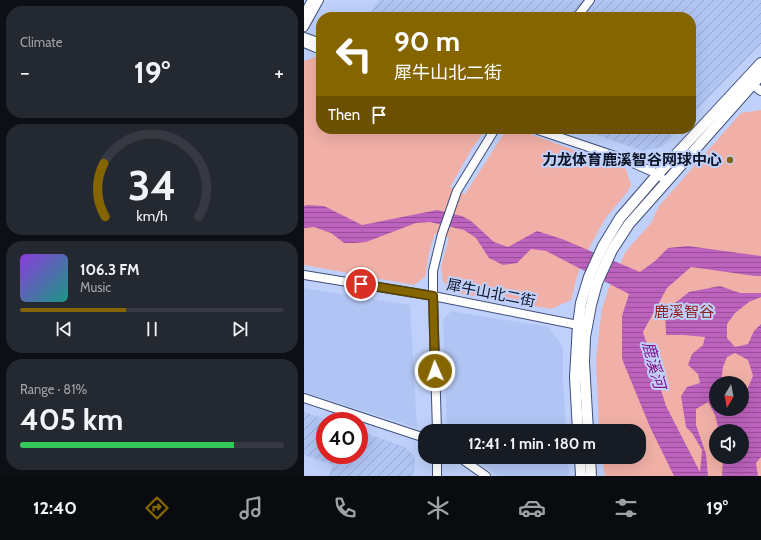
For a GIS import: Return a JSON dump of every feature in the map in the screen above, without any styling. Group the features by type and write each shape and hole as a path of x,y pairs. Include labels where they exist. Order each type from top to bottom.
{"main road":[{"path":"696,133 761,63"},
{"path":"625,221 669,178 761,75"},
{"path":"588,424 584,362 586,304 589,277 600,252 625,221 660,172 695,134"},
{"path":"578,424 575,376 578,325 586,304"},
{"path":"580,464 581,476"},
{"path":"590,464 591,476"}],"street":[{"path":"304,14 312,0"},
{"path":"304,27 320,0"},
{"path":"581,12 590,0"},
{"path":"304,37 316,41"},
{"path":"304,43 316,48"},
{"path":"752,84 761,91"},
{"path":"437,424 433,272 442,234 458,191 493,134"},
{"path":"550,134 660,172"},
{"path":"566,134 631,157 669,178"},
{"name":"犀牛山北二街","path":"304,274 433,296 578,325"},
{"path":"304,398 418,436"},
{"path":"437,464 437,476"},
{"path":"469,464 486,476"}],"shaded area":[{"path":"379,0 761,0 761,44 696,111 696,12 371,12"},
{"path":"595,134 674,134 662,147 642,151"},
{"path":"307,205 324,206 362,225 437,210 462,216 471,221 494,242 508,247 537,231 562,239 640,272 655,261 668,248 688,246 761,256 761,276 691,267 667,288 643,332 666,406 700,472 702,450 692,433 686,427 681,396 687,387 700,383 698,374 688,365 692,354 703,345 705,337 666,335 665,311 689,292 720,286 740,293 761,293 761,297 749,302 735,313 727,324 727,338 735,347 748,344 754,331 761,324 761,457 756,463 758,476 722,476 723,464 749,464 749,424 717,424 715,416 749,416 749,385 753,376 748,360 735,353 727,357 723,367 722,376 709,376 709,404 708,402 696,409 696,425 706,454 708,476 674,476 650,427 622,359 622,316 629,294 546,251 531,249 517,263 503,265 489,258 476,238 464,230 430,222 416,223 366,242 355,243 344,243 331,233 314,227 304,228 304,206"},
{"path":"304,288 410,305 417,428 304,392"},
{"path":"451,311 549,327 563,347 566,424 447,424 443,320"},
{"path":"304,412 316,416 316,459 304,455"},
{"path":"368,434 405,447 415,457 414,476 329,476 333,465 330,464 368,464"},
{"path":"481,464 568,464 569,476 498,476"}],"green space":[{"path":"316,57 316,134 482,134 473,147 450,187 465,194 503,135 506,134 530,134 626,169 631,185 628,191 605,219 588,250 578,273 571,300 551,309 452,292 443,281 441,267 449,238 435,233 429,253 425,277 414,285 304,265 304,61"},
{"name":"鹿溪智谷","path":"761,110 761,476 605,476 603,464 646,464 646,424 599,424 596,358 602,309 608,290 626,251 651,223 659,206 741,113"}],"place":[{"name":"力龙体育鹿溪智谷网球中心","path":"730,160"}],"route":[{"path":"361,284 433,296 435,371"}],"water label":[{"name":"鹿溪河","path":"654,365"}]}
